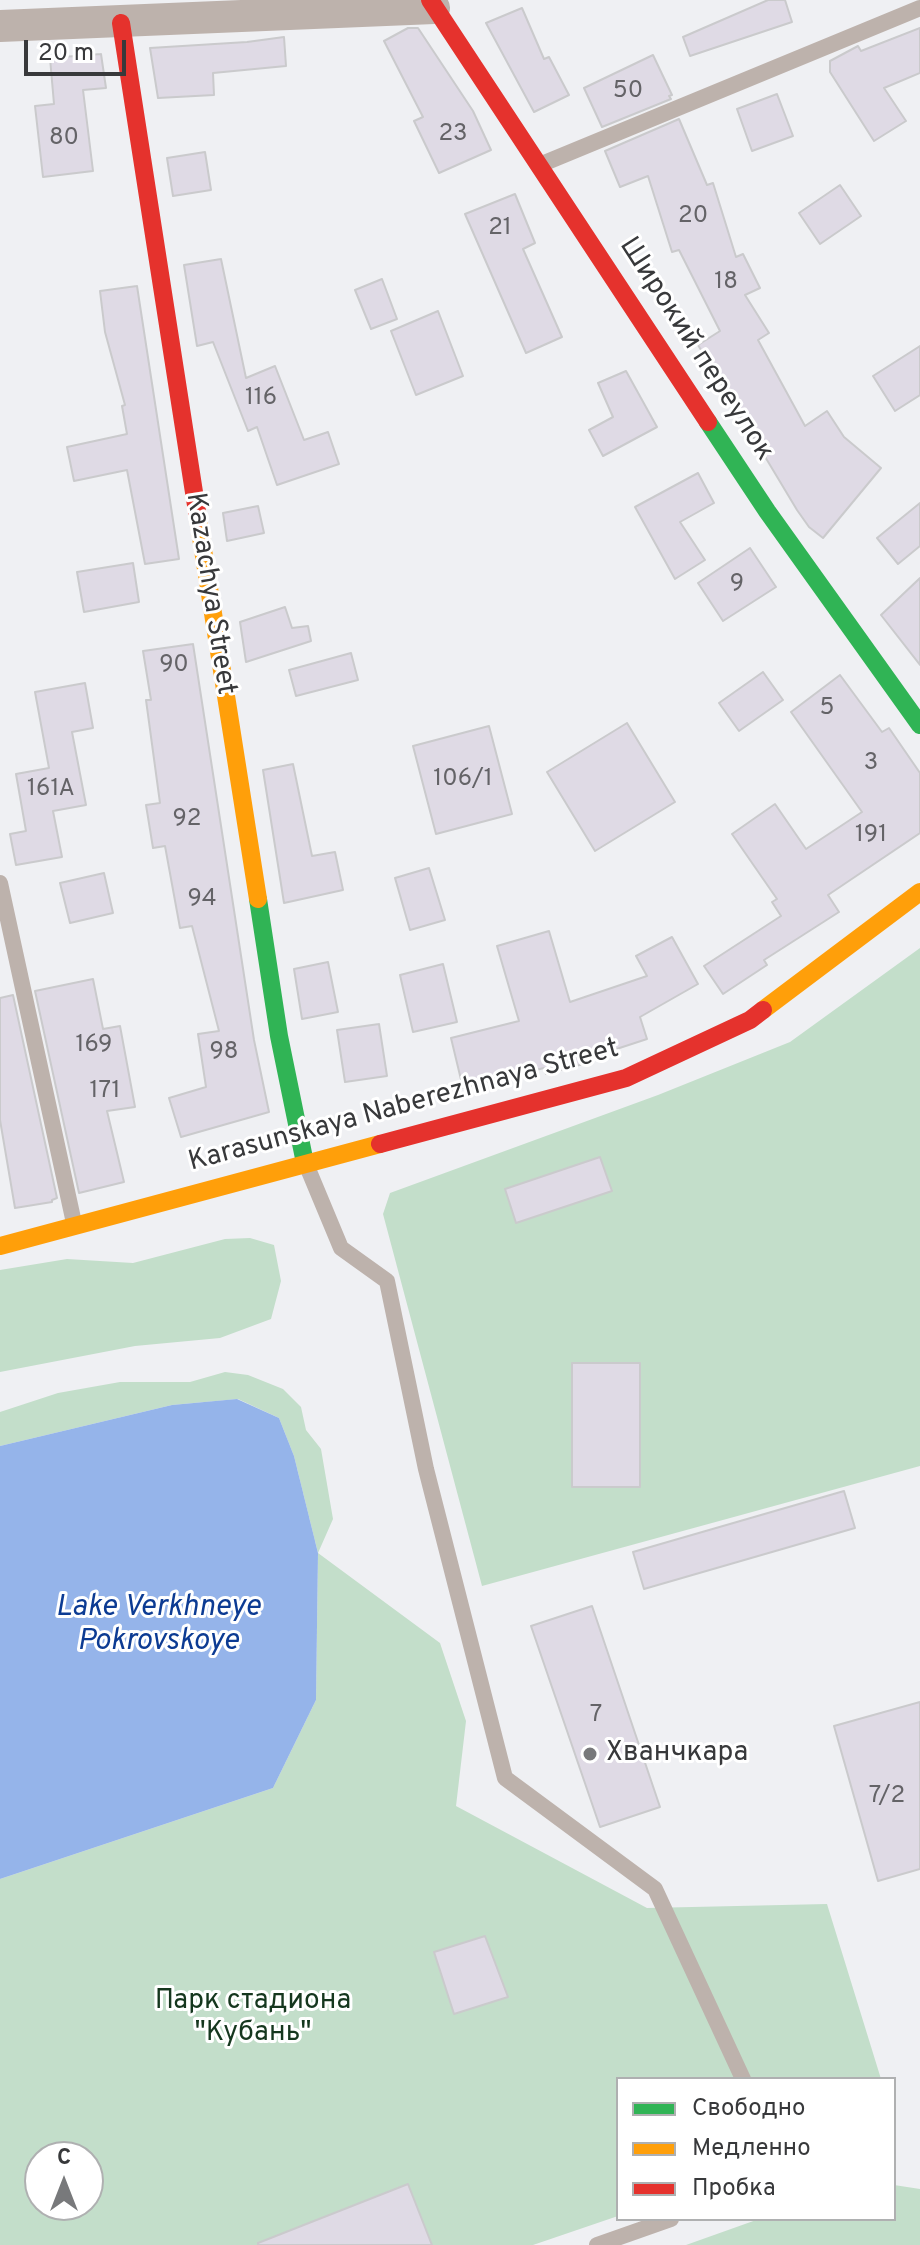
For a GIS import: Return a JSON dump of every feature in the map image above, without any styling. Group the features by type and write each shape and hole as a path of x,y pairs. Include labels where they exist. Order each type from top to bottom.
{"street":[{"path":"0,26 121,23 432,4"},
{"name":"Широкий переулок","path":"432,4 767,511 920,725"},
{"name":"Kazachya Street","path":"121,23 279,1036 305,1163"},
{"name":"Karasunskaya Naberezhnaya Street","path":"0,1246 626,1078 750,1020 920,892"}],"lane":[{"path":"540,164 920,8"},
{"path":"0,883 74,1224"},
{"path":"305,1163 341,1248 387,1281 426,1469 505,1778 655,1889 742,2077"},
{"path":"597,2245 665,2221"}],"green space":[{"path":"920,948 920,1466 482,1586 383,1214 390,1193 658,1095 790,1042"},
{"path":"250,1238 274,1245 281,1281 271,1319 220,1338 135,1346 0,1372 0,1270 67,1259 133,1263 225,1239"},
{"path":"225,1372 248,1375 283,1389 301,1407 306,1430 321,1449 333,1519 318,1553 294,1456 279,1418 238,1399 172,1405 0,1446 0,1412 58,1393 120,1382 190,1382"},
{"name":"Парк стадиона \"Кубань\"","path":"318,1553 440,1643 466,1721 456,1806 647,1908 827,1904 880,2077 616,2077 616,2217 533,2245 432,2245 407,2184 258,2245 0,2245 0,1879 273,1788 316,1700"},
{"path":"896,2185 920,2189 920,2245 686,2245 753,2221 896,2221"}],"water":[{"name":"Lake Verkhneye Pokrovskoye","path":"237,1399 279,1418 294,1456 318,1553 316,1700 273,1788 0,1879 0,1446 172,1405"}],"building":[{"path":"768,0 785,0 792,22 690,56 683,37"},
{"path":"522,8 544,59 549,57 569,95 534,112 486,23"},
{"path":"408,28 418,28 473,111 491,150 439,173 414,121 423,117 384,41"},
{"path":"920,28 920,73 884,88 906,121 874,141 830,72 830,61 858,46 861,51"},
{"path":"284,37 286,66 213,73 214,95 158,98 150,48"},
{"path":"101,54 106,88 83,90 93,171 43,177 35,106 54,104 50,58"},
{"path":"653,55 672,95 669,96 671,99 602,127 584,88"},
{"path":"777,94 793,136 752,151 737,109"},
{"path":"679,119 707,185 713,183 736,257 743,254 760,288 745,295 769,333 758,340 805,426 827,411 844,437 881,468 823,538 809,527 797,510 698,345 720,331 679,250 672,252 648,176 620,187 605,151"},
{"path":"205,152 211,190 173,196 167,158"},
{"path":"840,185 861,216 820,244 799,213"},
{"path":"515,194 535,243 523,249 562,337 526,353 465,214"},
{"path":"221,259 246,378 275,366 304,440 328,432 339,464 277,485 257,427 248,431 213,342 197,346 184,265"},
{"path":"382,279 397,319 371,329 355,290"},
{"path":"137,286 179,559 145,564 127,470 74,481 67,447 127,434 122,406 125,405 105,332 100,291"},
{"path":"438,311 463,376 416,395 391,331"},
{"path":"920,346 920,395 895,411 873,376"},
{"path":"626,371 657,427 603,456 589,430 613,417 598,383"},
{"path":"698,473 714,503 680,522 705,560 675,579 635,507"},
{"path":"920,503 920,546 898,564 877,538"},
{"path":"258,506 264,533 227,541 223,513"},
{"path":"750,548 776,587 723,621 698,583"},
{"path":"133,563 139,602 84,612 77,572"},
{"path":"920,578 920,665 881,615"},
{"path":"285,607 292,628 308,626 311,641 246,662 240,622"},
{"path":"193,644 254,1040 269,1112 181,1137 169,1098 206,1087 198,1034 219,1031 192,926 180,928 165,846 153,848 146,805 160,803 146,700 151,700 143,651"},
{"path":"351,653 358,680 296,696 289,670"},
{"path":"763,672 783,700 739,731 719,703"},
{"path":"840,675 882,732 889,728 920,773 920,833 828,895 839,912 764,960 767,965 723,994 704,966 781,916 772,902 777,899 732,834 775,804 806,849 862,812 791,712"},
{"path":"85,683 93,728 72,732 86,805 53,811 62,857 16,865 10,834 26,831 16,774 49,768 35,692"},
{"path":"627,723 675,802 595,851 547,772"},
{"path":"489,726 512,814 436,834 413,746"},
{"path":"293,764 312,856 335,852 343,890 284,903 263,770"},
{"path":"429,868 445,920 410,930 395,878"},
{"path":"104,873 113,913 70,923 60,883"},
{"path":"549,931 570,1002 647,976 636,956 672,937 698,984 640,1017 647,1039 586,1059 587,1063 546,1074 544,1068 463,1088 451,1038 519,1021 497,946"},
{"path":"328,962 338,1012 302,1019 294,969"},
{"path":"443,964 457,1022 413,1032 400,975"},
{"path":"93,979 103,1029 120,1026 135,1107 107,1111 124,1182 79,1193 35,991"},
{"path":"13,995 57,1198 52,1202 15,1208 0,1120 0,998"},
{"path":"379,1024 387,1076 345,1082 337,1030"},
{"path":"600,1157 612,1191 516,1223 505,1189"},
{"path":"572,1363 640,1363 640,1487 572,1487"},
{"path":"844,1491 855,1528 644,1589 633,1552"},
{"path":"592,1606 660,1807 600,1827 531,1626"},
{"path":"920,1702 920,1869 878,1881 834,1726"},
{"path":"485,1936 508,1997 454,2014 434,1952"},
{"path":"408,2184 432,2245 258,2245 258,2243"}],"traffic: fast":[{"path":"708,422 767,511 920,725"},
{"path":"258,899 279,1036 305,1163"}],"traffic: slow":[{"path":"198,518 258,899"},
{"path":"763,1010 920,892"},
{"path":"0,1246 380,1144"}],"traffic: jam":[{"path":"430,0 708,422"},
{"path":"121,23 198,518"},
{"path":"380,1144 626,1078 750,1020 763,1010"}],"place":[{"name":"Хванчкара","path":"590,1754"}]}
